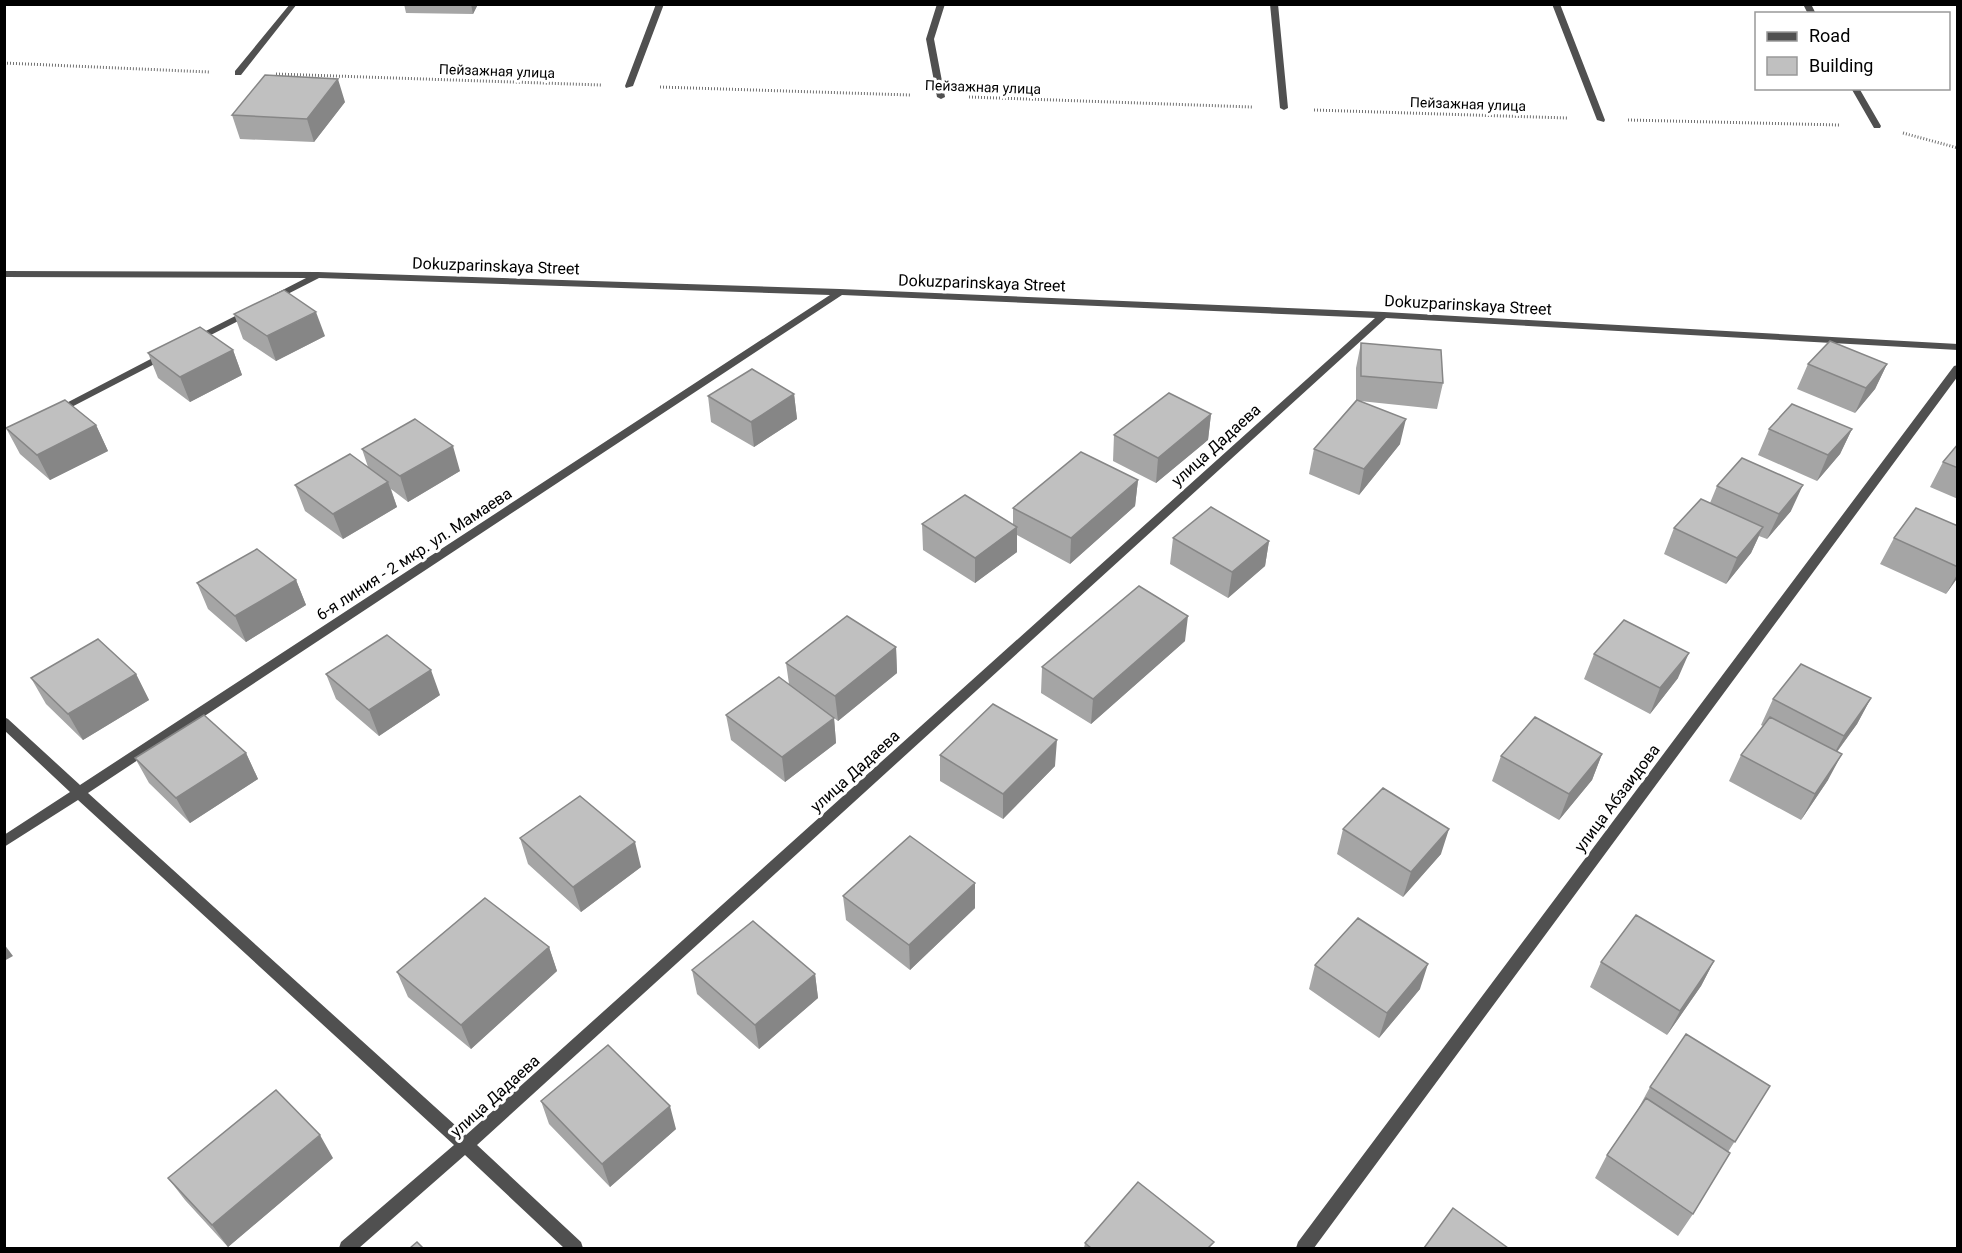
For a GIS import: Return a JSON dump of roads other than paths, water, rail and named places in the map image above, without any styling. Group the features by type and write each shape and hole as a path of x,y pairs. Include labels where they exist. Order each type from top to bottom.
{"street":[{"path":"238,72 294,4"},
{"path":"629,86 660,4"},
{"path":"941,4 930,39 941,96"},
{"path":"1274,4 1284,108"},
{"path":"1557,4 1601,120"},
{"path":"1856,90 1877,126"},
{"name":"Dokuzparinskaya Street","path":"4,274 318,276 840,292 1384,315 1958,347"},
{"path":"266,303 318,276"},
{"name":"6-я линия - 2 мкр. ул. Мамаева","path":"4,842 80,795 840,292"},
{"path":"182,346 256,308"},
{"name":"улица Дадаева","path":"347,1248 467,1144 1384,315"},
{"path":"46,416 172,351"},
{"name":"улица Абзаидова","path":"1304,1248 1958,368"},
{"path":"4,723 80,795 467,1144 575,1248"}]}
